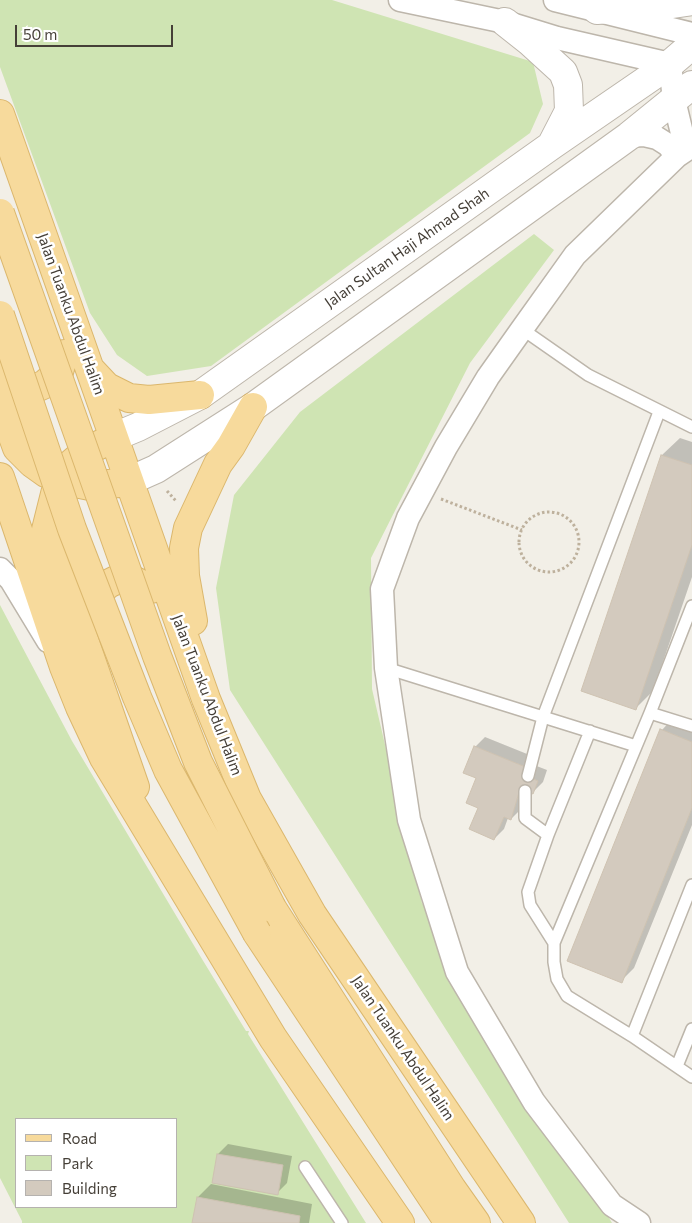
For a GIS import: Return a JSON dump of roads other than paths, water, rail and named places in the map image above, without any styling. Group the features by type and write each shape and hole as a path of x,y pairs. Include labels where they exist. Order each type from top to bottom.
{"main road":[{"name":"Jalan Tuanku Abdul Halim","path":"0,114 206,699 247,799 312,914 521,1223"},
{"name":"Jalan Tuanku Abdul Halim","path":"0,213 154,647 198,762 272,908 452,1189 476,1223"},
{"path":"0,376 19,390 32,390 45,384 59,372 64,355 70,313"},
{"path":"0,315 72,529 137,698 168,770 257,933 449,1223"},
{"path":"91,370 107,387 129,398 149,400 200,395"},
{"path":"0,401 18,448 32,463 46,473 74,484 90,486 129,481"},
{"path":"206,699 184,576 184,548 188,528 208,483 252,407"},
{"path":"114,437 84,452 59,478 46,530 153,840"},
{"path":"0,477 64,667 104,758 273,1038 400,1223"},
{"path":"91,658 90,614 94,601 101,590 116,580 133,580 149,587 165,599 180,623"},
{"path":"314,974 508,1223"},
{"path":"273,1038 309,1074 419,1223"}],"street":[{"path":"400,0 505,22 557,38 670,64 683,92 685,151 575,255 522,328 450,439 408,518 382,588 386,668 409,820 457,972 534,1102 612,1205 639,1223"},
{"path":"555,0 692,34"},
{"path":"597,10 666,5 692,1"},
{"path":"505,22 537,47 563,72 568,84 569,111 552,146"},
{"name":"Jalan Sultan Haji Ahmad Shah","path":"114,437 138,427 200,395 670,64 692,45"},
{"path":"129,481 156,468 252,407 629,136 683,92"},
{"path":"629,136 644,135 657,138 668,145 685,151"},
{"path":"0,569 11,580 64,667"}],"lane":[{"path":"522,328 588,375 692,427"},
{"path":"528,776 543,717 659,412"},
{"path":"692,606 650,713 554,943 554,962 557,979 567,996 692,1076"},
{"path":"386,668 636,746"},
{"path":"650,713 692,726"},
{"path":"554,943 530,905 528,892 548,835 590,731"},
{"path":"525,791 525,818 548,835"},
{"path":"632,1036 692,885"},
{"path":"677,1066 692,1029"},
{"path":"305,1167 342,1223"}]}
